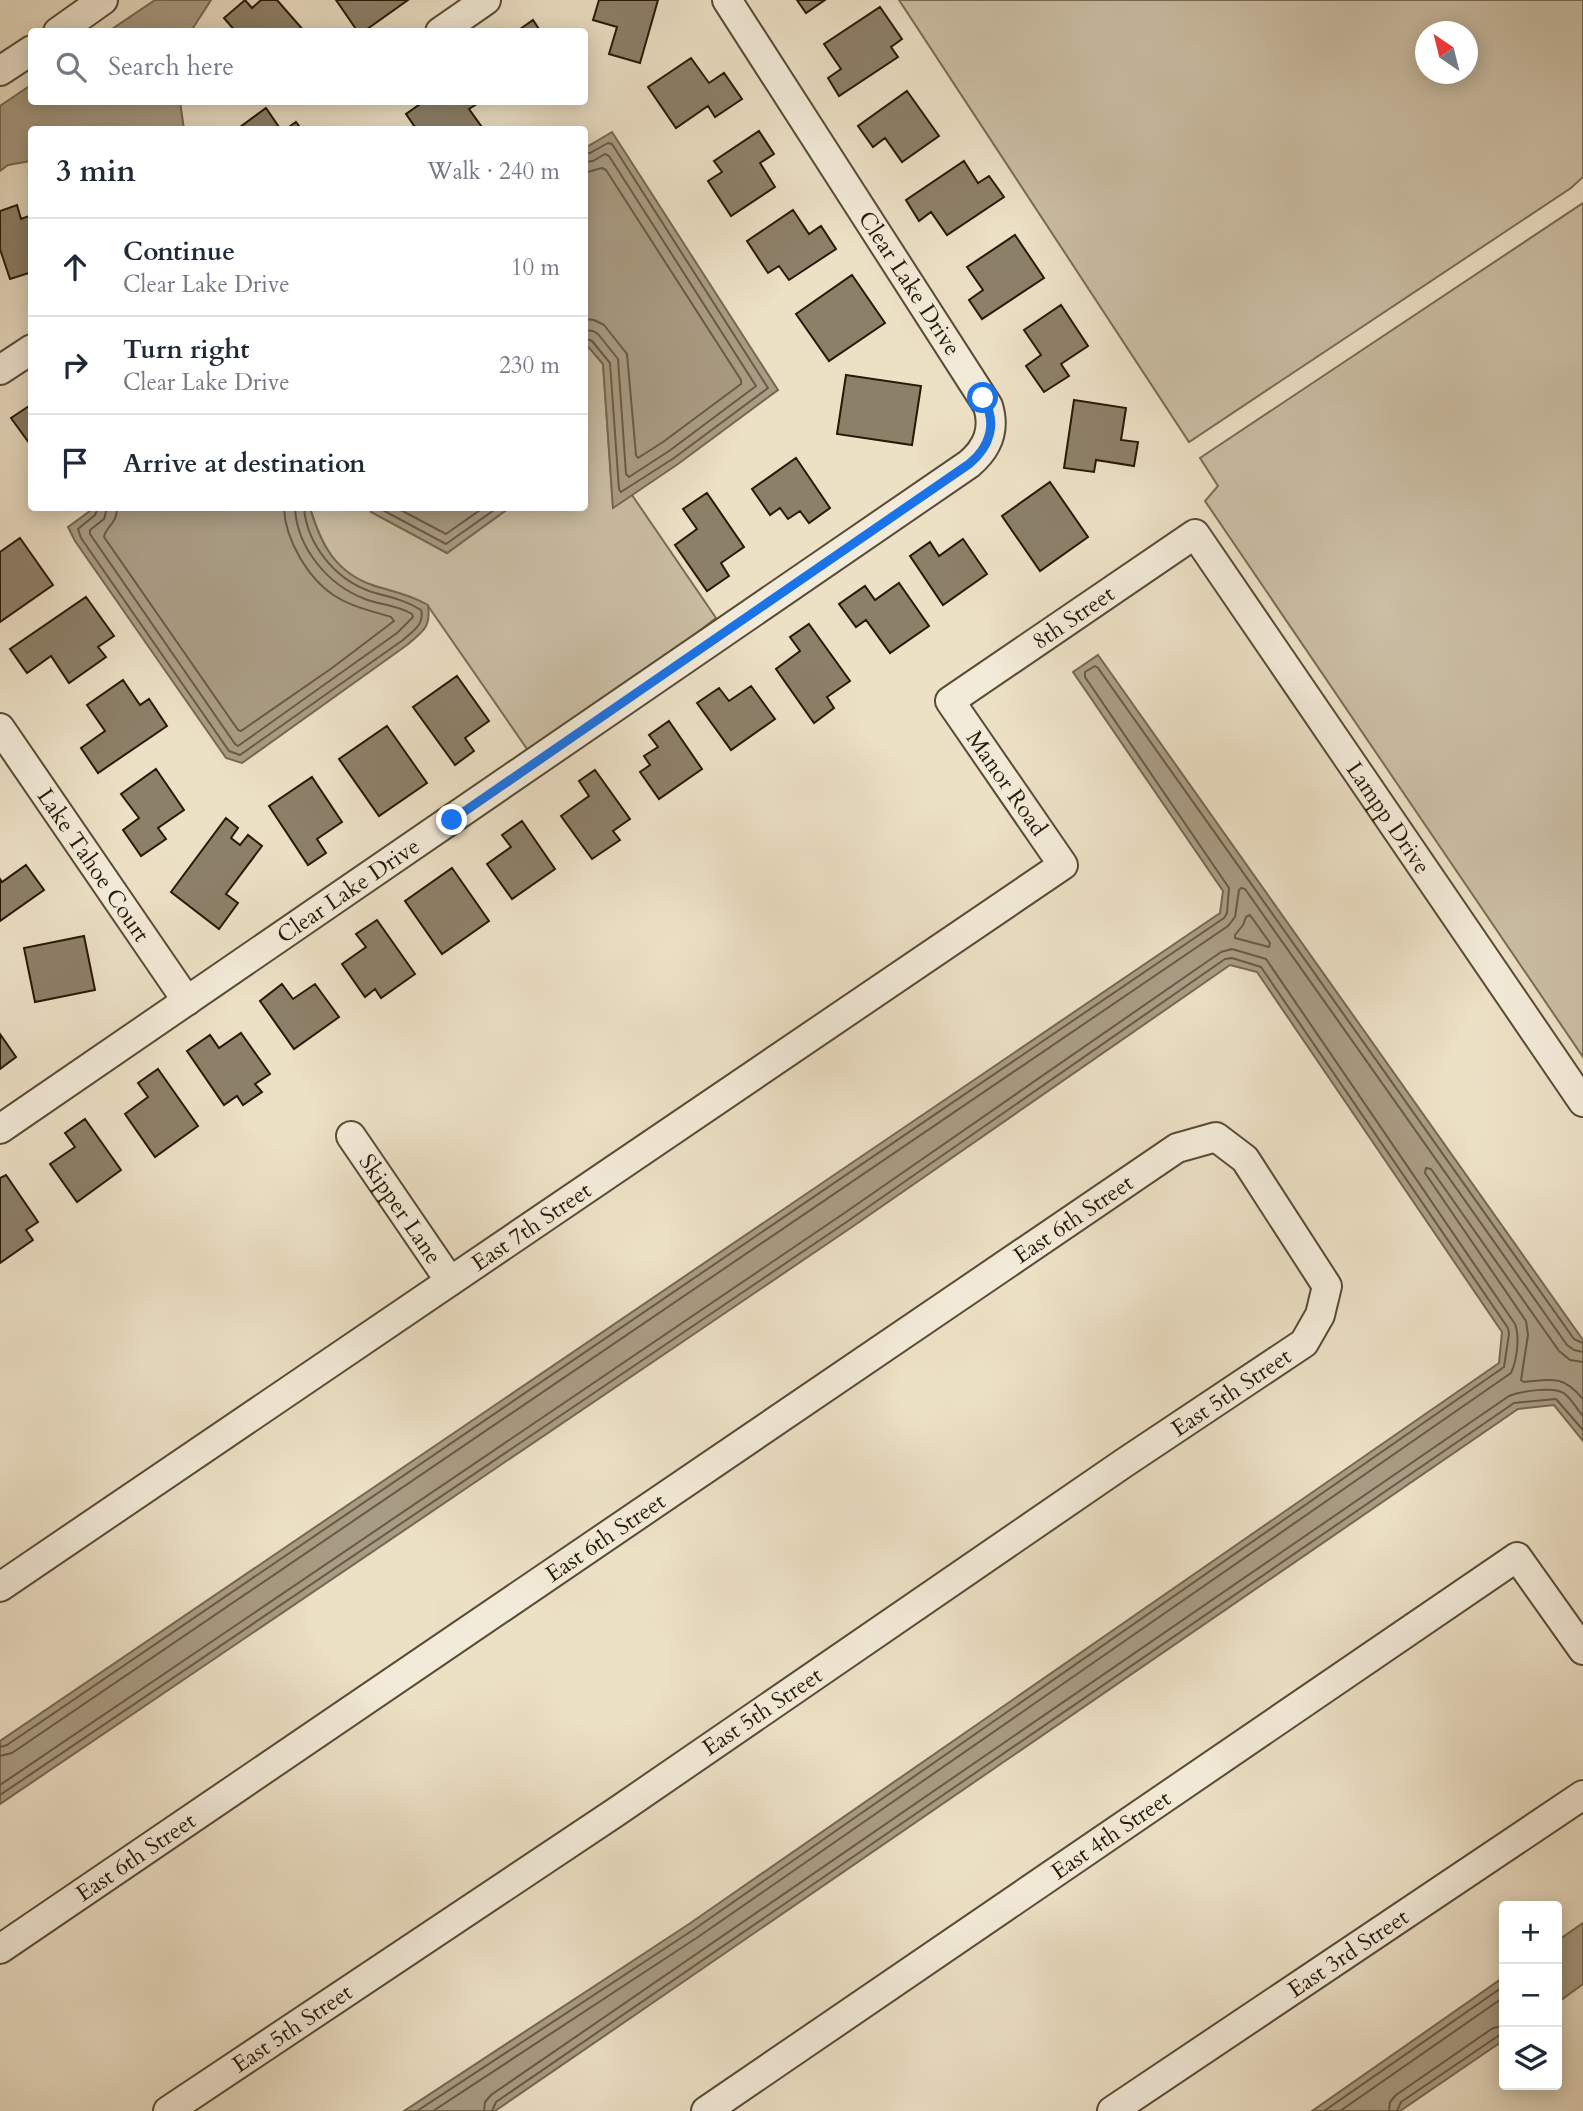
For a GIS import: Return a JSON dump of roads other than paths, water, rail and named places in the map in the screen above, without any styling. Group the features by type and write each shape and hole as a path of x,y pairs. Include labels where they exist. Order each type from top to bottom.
{"street":[{"path":"64,28 103,0"},
{"path":"446,28 486,0"},
{"name":"Clear Lake Drive","path":"0,1129 969,464 1001,435 983,398 727,0"},
{"path":"0,71 28,53"},
{"path":"0,370 28,352"},
{"name":"8th Street","path":"950,701 1195,534"},
{"name":"Lampp Drive","path":"1195,534 1583,1102"},
{"name":"Manor Road","path":"950,701 1063,865"},
{"name":"Lake Tahoe Court","path":"0,728 187,1001"},
{"name":"East 7th Street","path":"0,1587 1063,865"},
{"name":"Skipper Lane","path":"351,1136 450,1281"},
{"name":"East 5th Street","path":"168,2111 616,1812 1112,1471 1304,1343 1320,1315 1327,1286 1245,1159 1216,1137"},
{"name":"East 6th Street","path":"0,1949 1177,1148 1216,1137"},
{"name":"East 4th Street","path":"706,2111 1517,1557 1583,1650"},
{"name":"East 3rd Street","path":"1112,2111 1583,1795"}],"water":[{"path":"155,0 211,0 193,28 113,28"},
{"path":"28,87 28,105 180,105 184,126 28,126 28,162 8,165 0,171 0,106"},
{"path":"612,132 778,390 613,508 603,364 588,347 588,146"},
{"path":"90,511 311,511 324,544 339,564 372,585 428,605 427,624 407,645 242,763 226,758 75,541 68,527"},
{"path":"372,511 505,511 447,553"},
{"path":"1098,655 1583,1340 1583,1441 1554,1405 1518,1409 495,2111 404,2111 689,1924 1499,1363 1502,1332 1257,972 1230,965 852,1227 0,1804 0,1741 1220,913 1223,891 1073,672"},
{"path":"1583,1923 1583,1984 1562,1999 1562,1964 1562,1938"},
{"path":"1499,1980 1499,2043 1400,2111 1312,2111"}]}
